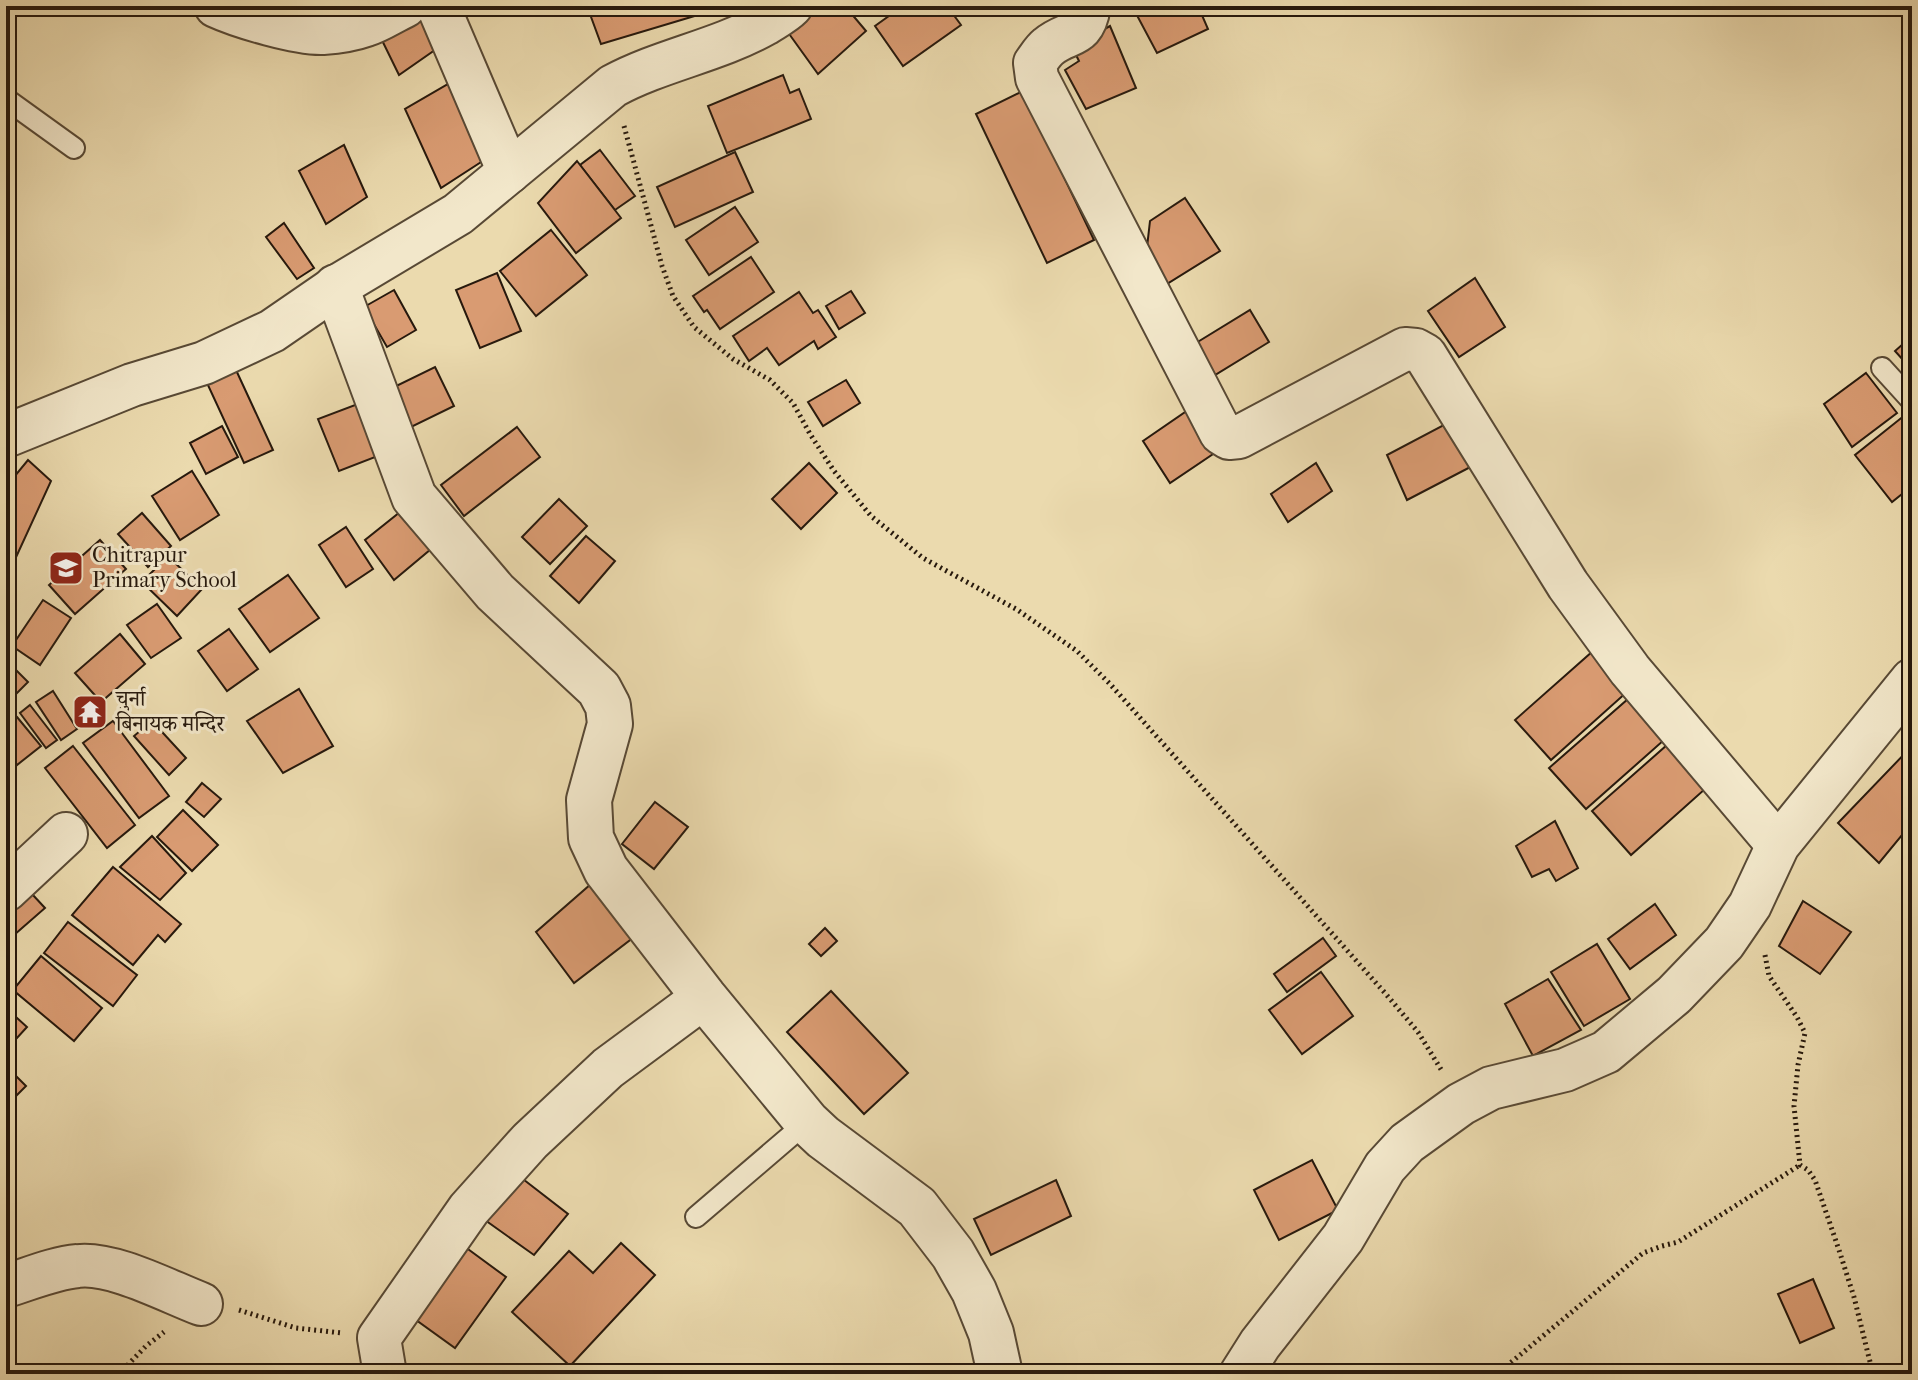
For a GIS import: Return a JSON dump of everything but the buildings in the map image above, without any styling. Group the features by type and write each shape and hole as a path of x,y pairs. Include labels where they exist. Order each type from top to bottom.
{"street":[{"path":"216,6 234,14 320,33 369,24 405,6"},
{"path":"438,6 509,172"},
{"path":"6,436 132,385 204,363 272,331 336,287 458,214 613,86 637,73 742,37 791,6"},
{"path":"1089,6 1080,31 1048,47 1035,63 1037,78 1221,433 1229,438 1239,437 1405,349 1425,355 1568,585 1630,670 1778,845"},
{"path":"336,287 414,497 495,592 599,689 608,706 610,724 589,800 591,838 606,870 704,997 807,1122 917,1207 953,1254 974,1291 991,1333 1000,1374"},
{"path":"1241,1374 1260,1344 1343,1238 1385,1167 1407,1143 1461,1104 1491,1088 1565,1070 1606,1052 1674,995 1724,943 1750,905 1778,845 1912,680"},
{"path":"6,890 66,834"},
{"path":"382,1356 469,1209 530,1141 608,1068 704,997"},
{"path":"6,1286 60,1269 94,1265 111,1268 201,1304"}],"lane":[{"path":"6,99 74,148"},
{"path":"1882,368 1912,401"},
{"path":"696,1217 807,1122"}],"path":[{"path":"613,86 662,266 673,296 694,327 733,359 770,380 793,403 834,471 871,516 923,558 1016,609 1077,651 1099,673 1402,1012 1418,1032 1461,1104"},
{"path":"1764,947 1769,976 1805,1033 1794,1106 1800,1165"},
{"path":"1497,1374 1643,1253 1678,1242 1800,1165"},
{"path":"1800,1165 1815,1180 1830,1222 1854,1297 1873,1374"},
{"path":"119,1374 146,1346 201,1304 225,1305 382,1356"}],"place":[{"name":"Chitrapur Primary School","path":"66,568"},
{"name":"चुर्ना बिनायक मन्दिर","path":"90,712"}]}
